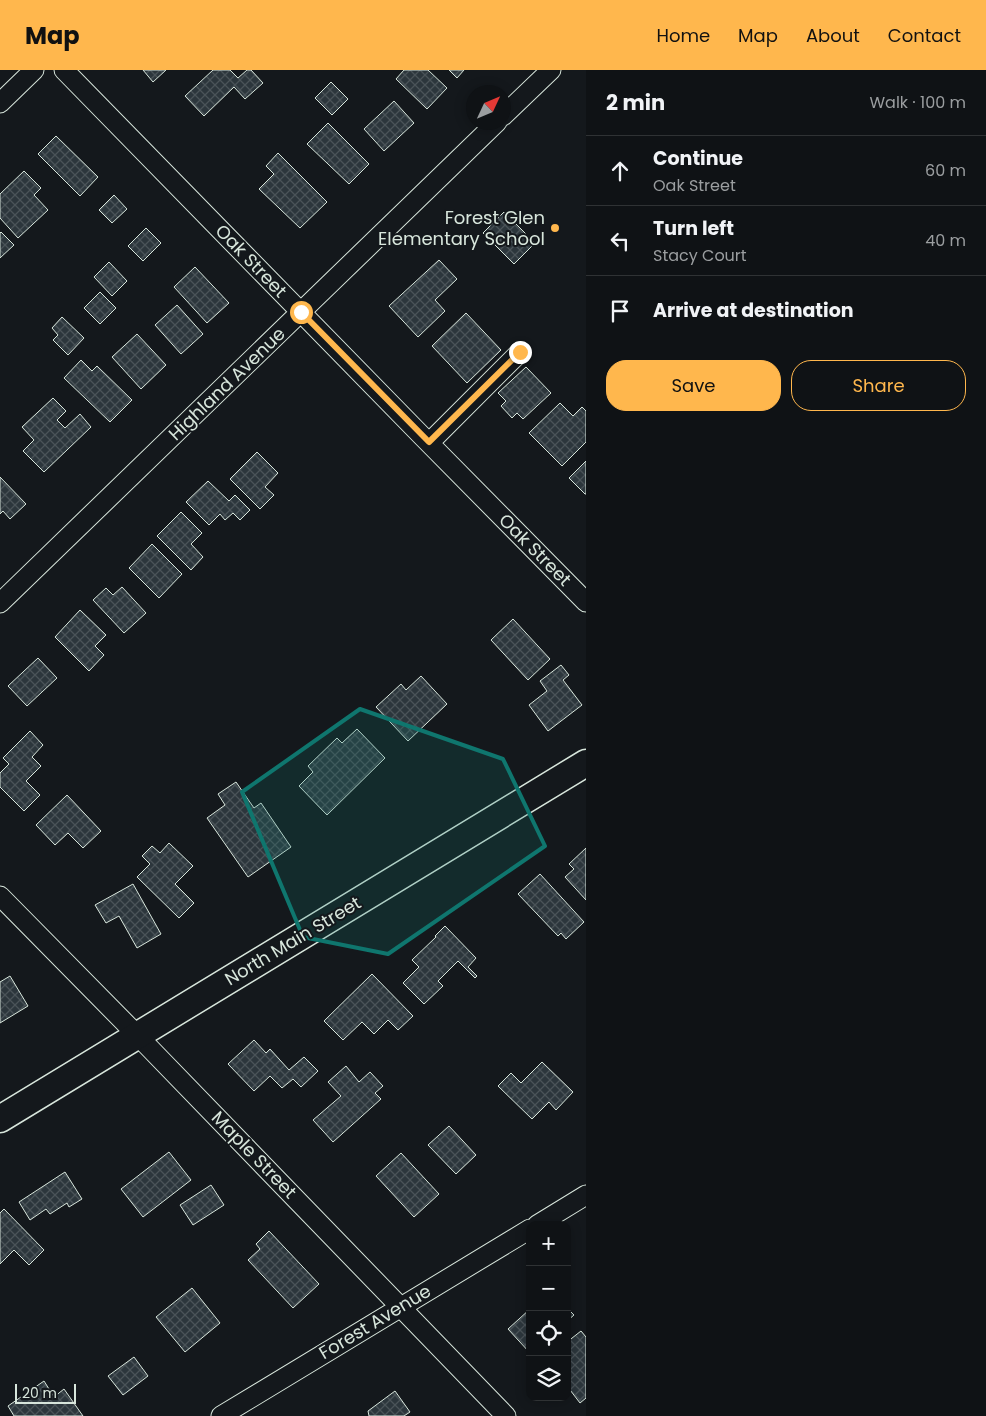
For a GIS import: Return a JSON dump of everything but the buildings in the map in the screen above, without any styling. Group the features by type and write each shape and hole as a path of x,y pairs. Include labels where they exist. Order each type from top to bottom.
{"street":[{"path":"0,103 34,70"},
{"name":"Oak Street","path":"64,70 586,602"},
{"path":"511,109 551,70"},
{"name":"Highland Avenue","path":"0,603 489,130"},
{"path":"429,442 520,352"},
{"name":"North Main Street","path":"0,1119 586,763"},
{"name":"Maple Street","path":"0,896 506,1416"},
{"path":"544,1221 586,1195"},
{"name":"Forest Avenue","path":"221,1416 526,1231"}],"highlighted area":[{"path":"360,709 503,759 545,846 388,954 303,937 242,792"}],"place":[{"name":"Forest Glen Elementary School","path":"555,228"}],"route":[{"path":"301,312 429,442 520,352"}]}
